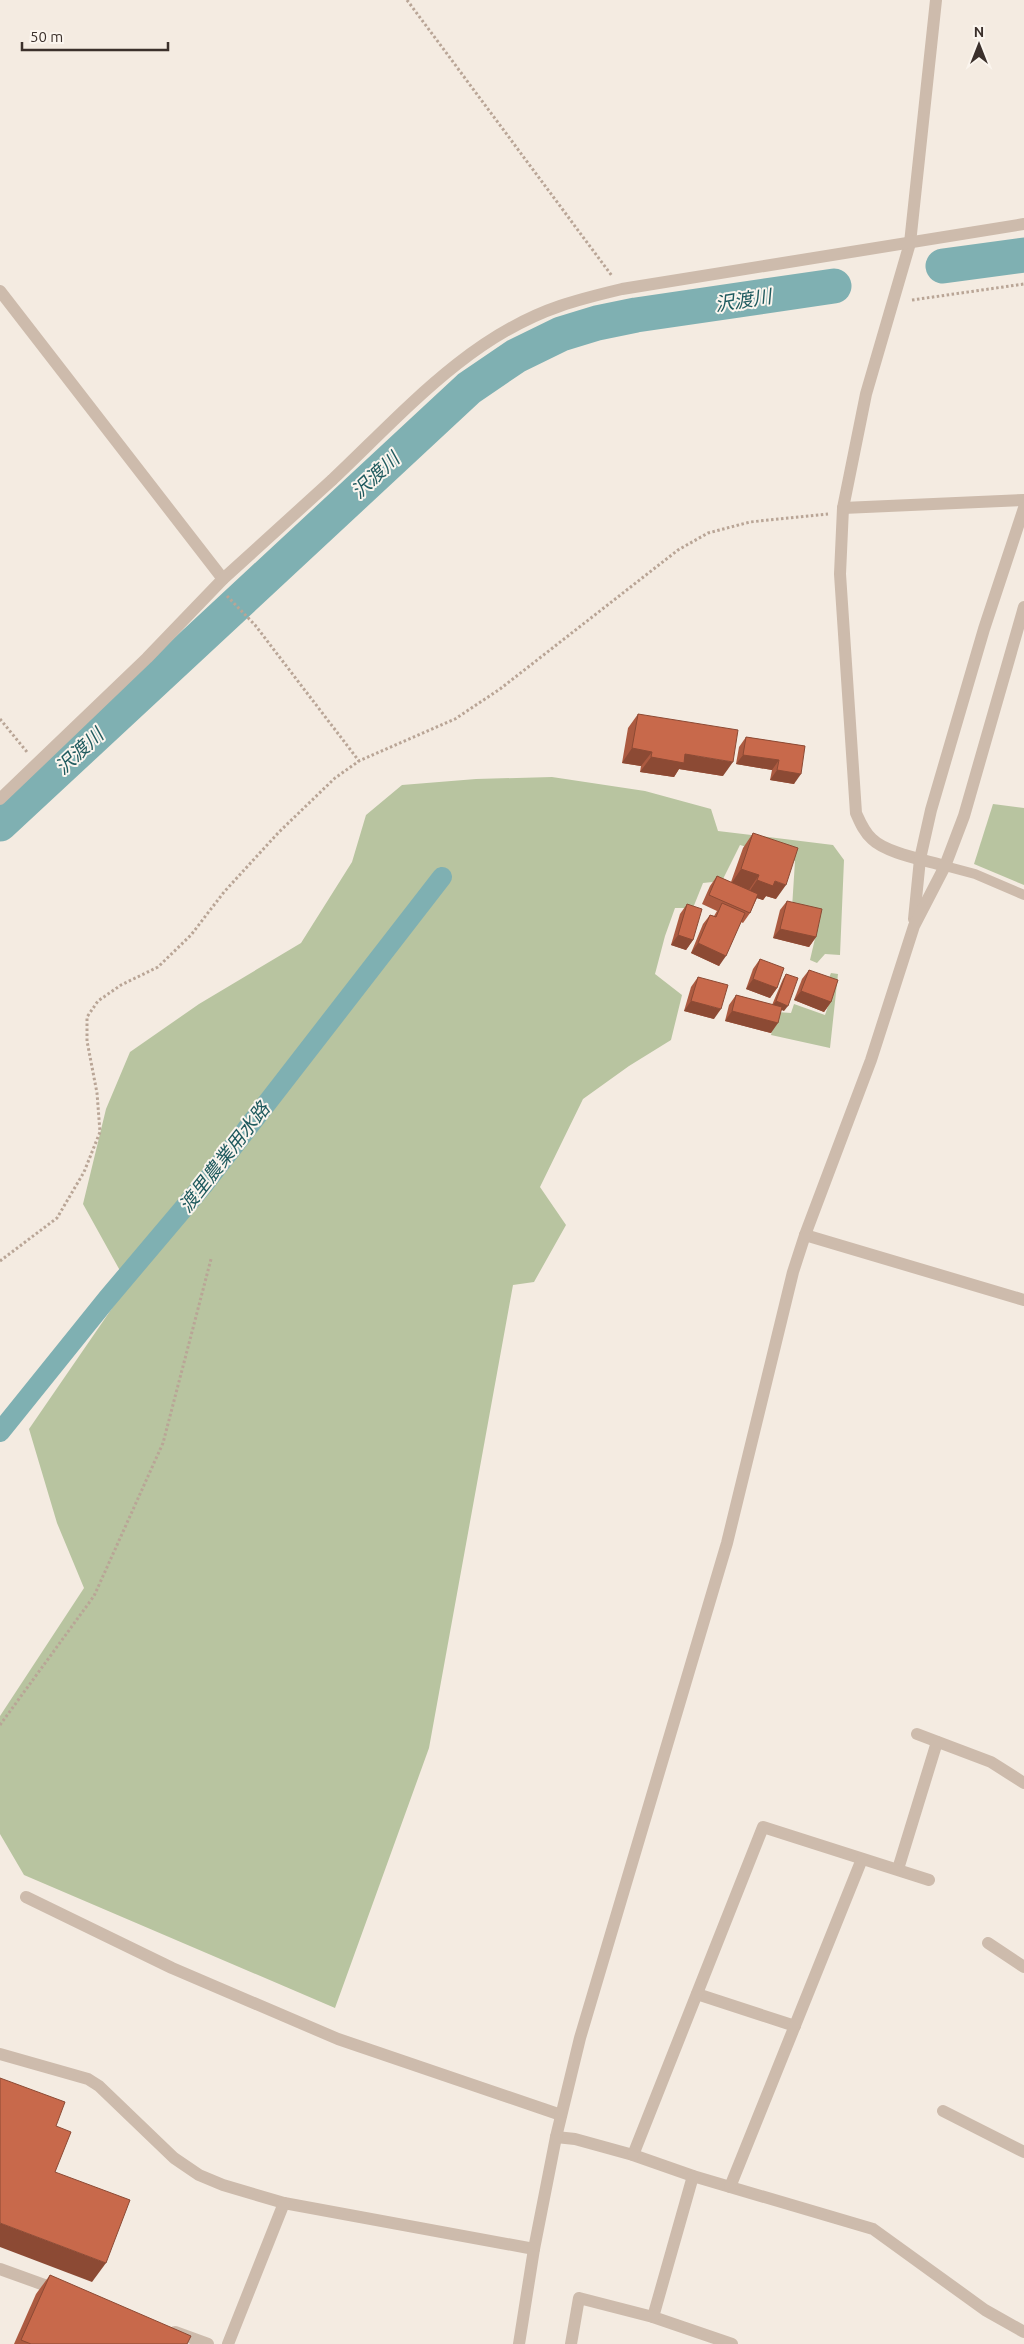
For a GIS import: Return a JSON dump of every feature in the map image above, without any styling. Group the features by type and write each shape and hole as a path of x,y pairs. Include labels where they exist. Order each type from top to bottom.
{"street":[{"path":"936,0 910,243 866,394 842,511 840,574 856,813 863,828 873,840 890,850 945,866"},
{"path":"0,798 147,658 223,578 332,480 450,369 486,342 525,321 559,306 622,289 1024,224"},
{"path":"0,291 223,578"},
{"path":"842,511 1024,500"},
{"path":"914,926 920,859 931,810 984,629 1024,508"},
{"path":"519,2344 534,2249 556,2137 580,2038 727,1543 793,1272 805,1235 871,1060 914,926 945,866 964,816 1024,607"},
{"path":"805,1235 1024,1300"},
{"path":"917,1734 972,1753 991,1762 1024,1783"},
{"path":"898,1869 937,1742"},
{"path":"633,2155 763,1827 929,1880"},
{"path":"730,2187 862,1859"},
{"path":"26,1897 172,1968 338,2039 561,2115"},
{"path":"988,1943 1024,1967"},
{"path":"698,1994 795,2026"},
{"path":"0,2054 88,2079 100,2086 174,2158 200,2175 223,2185 284,2203 534,2249"},
{"path":"942,2111 1024,2152"},
{"path":"556,2137 575,2139 633,2155 692,2176 873,2229 985,2310 1024,2332"},
{"path":"653,2317 692,2176"},
{"path":"228,2344 284,2203"},
{"path":"0,2269 72,2295"},
{"path":"571,2344 579,2298 653,2317 732,2344"},
{"path":"163,2328 208,2344"}],"lane":[{"path":"945,866 975,874 1024,895"}],"path":[{"path":"407,0 622,289"},
{"path":"912,300 1024,284"},
{"path":"0,1261 57,1218 84,1172 100,1132 97,1093 87,1041 87,1017 98,1001 122,985 158,968 191,935 224,892 279,832 335,778 359,761 455,719 500,689 678,550 708,534 750,522 842,511"},
{"path":"232,600 255,625 359,761"},
{"path":"0,719 36,765"},
{"path":"0,1725 94,1596 163,1443 211,1259"}],"green space":[{"path":"552,777 645,791 711,809 718,831 833,845 844,860 840,955 825,954 817,963 810,960 820,917 792,908 795,861 740,845 722,881 703,883 693,908 675,908 665,936 655,974 682,995 671,1040 629,1066 583,1099 540,1187 566,1225 534,1282 513,1285 429,1748 335,2008 24,1875 0,1834 0,1716 84,1588 57,1523 29,1429 128,1285 83,1204 106,1109 130,1052 199,1004 301,943 352,862 366,815 402,785 476,779"},
{"path":"993,804 1024,808 1024,885 974,864"},
{"path":"831,973 838,974 830,1048 771,1035 777,1012 791,1013 794,1004 825,1015 834,988 829,978"}],"building":[{"path":"638,714 738,730 733,762 685,754 684,763 651,757 652,752 632,748"},
{"path":"746,737 805,746 801,774 777,770 779,760 743,755"},
{"path":"753,833 798,848 786,885 775,881 773,886 757,880 759,875 741,869"},
{"path":"717,876 758,894 750,913 709,895"},
{"path":"787,901 822,909 816,937 780,929"},
{"path":"722,903 745,913 726,956 698,943 710,915 716,917"},
{"path":"687,904 702,909 693,940 678,935"},
{"path":"760,959 784,968 777,988 753,979"},
{"path":"809,970 838,980 831,1002 801,991"},
{"path":"786,974 798,978 788,1006 776,1001"},
{"path":"698,977 728,985 721,1009 691,1001"},
{"path":"736,995 782,1007 778,1023 732,1011"},
{"path":"0,2078 65,2102 56,2126 71,2132 55,2172 130,2200 106,2263 0,2223"},
{"path":"50,2275 191,2336 187,2344 31,2344 21,2340"}],"waterway":[{"name":"沢渡川","path":"943,266 1024,255"},
{"name":"沢渡川","path":"0,824 469,388 516,356 561,334 597,323 636,315 834,286"},
{"name":"渡里農業用水路","path":"0,1432 107,1299 205,1183 442,877"}]}
